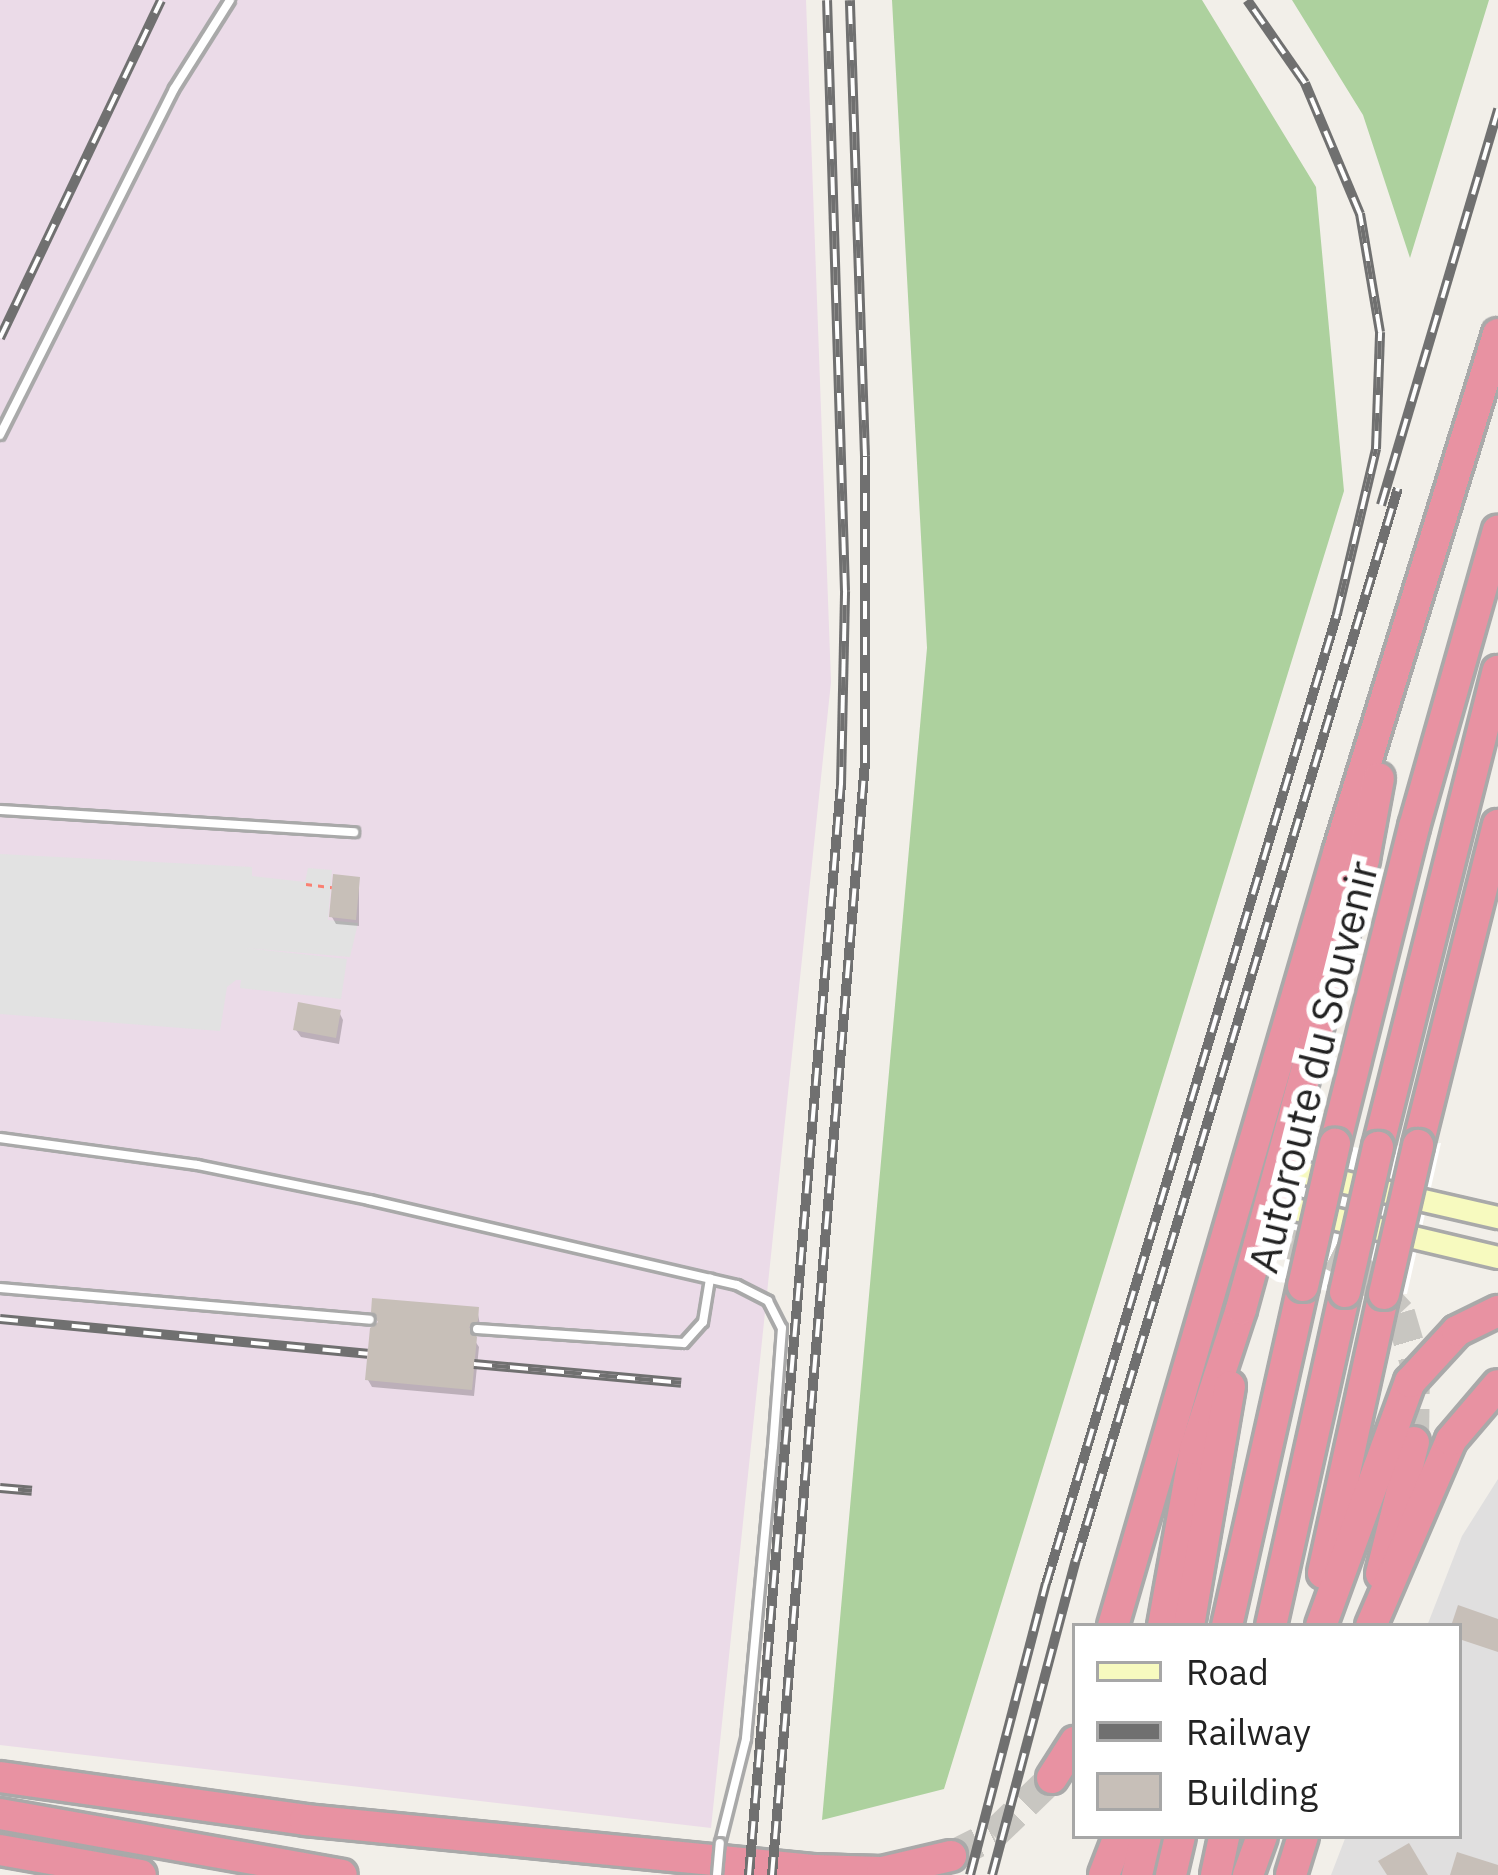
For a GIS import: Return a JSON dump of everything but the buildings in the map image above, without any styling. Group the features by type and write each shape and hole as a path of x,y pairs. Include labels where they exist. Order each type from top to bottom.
{"highway":[{"path":"1114,1623 1332,872 1400,665 1498,334"},
{"name":"Autoroute du Souvenir","path":"1228,1623 1335,1144 1414,827 1498,531"},
{"path":"1164,1623 1195,1449 1241,1309 1274,1241 1269,1203 1364,859 1400,665"},
{"name":"Autoroute du Souvenir","path":"1272,1623 1378,1147 1498,671"},
{"path":"1312,1623 1418,1145 1498,824"},
{"path":"1190,1623 1241,1309"},
{"path":"1322,1623 1410,1382 1457,1331 1498,1311"},
{"path":"1371,1623 1451,1440 1498,1385"},
{"path":"1371,1623 1414,1442"},
{"path":"1052,1778 1072,1747"},
{"path":"0,1777 305,1820 826,1871 898,1870 952,1856"},
{"path":"0,1814 342,1875"},
{"path":"1105,1875 1118,1839"},
{"path":"1137,1875 1145,1839"},
{"path":"1171,1875 1179,1839"},
{"path":"1216,1875 1223,1839"},
{"path":"1248,1875 1261,1839"},
{"path":"1291,1875 1303,1839"},
{"path":"0,1850 141,1875"}],"main road":[{"path":"1279,1167 1498,1217"},
{"path":"1269,1203 1498,1257"}],"lane":[{"path":"0,435 174,89 230,0"},
{"path":"0,810 354,832"},
{"path":"0,1138 219,1169 758,1292 774,1309 782,1339 746,1739 720,1843 717,1875"},
{"path":"477,1329 685,1343 703,1322 710,1279"},
{"path":"0,1288 370,1320"}],"path":[{"path":"306,884 332,887"}],"shaded area":[{"path":"0,0 806,0 831,682 711,1828 0,1745"},
{"path":"0,854 252,867 252,876 305,882 308,868 332,870 328,920 358,923 350,957 245,948 347,959 341,999 240,988 241,980 236,980 227,987 220,1031 0,1014"},
{"path":"1498,1479 1498,1875 1331,1875 1345,1839 1462,1839 1462,1623 1428,1623 1462,1536"}],"green space":[{"path":"892,0 1202,0 1316,187 1344,491 944,1789 822,1820 927,648"},
{"path":"1292,0 1489,0 1410,258 1363,115"}],"pier":[{"path":"1313,1139 1359,1148 1441,1143 1407,1294 1328,1291 1280,1282"}],"tunnel":[{"path":"1289,1244 1331,1255 1360,1270 1400,1313 1415,1364 1414,1442"},
{"path":"951,1856 993,1835 1052,1778"}],"railway":[{"path":"0,338 161,0"},
{"path":"749,1875 841,785 845,591 827,0"},
{"path":"772,1875 865,763 865,456 850,0"},
{"path":"970,1875 1046,1584 1337,614 1376,449 1380,332 1360,214 1305,83 1247,0"},
{"path":"1381,505 1498,109"},
{"path":"992,1875 1076,1560 1398,488"},
{"path":"0,1319 367,1354"},
{"path":"474,1364 681,1383"},
{"path":"0,1488 32,1491"}]}
